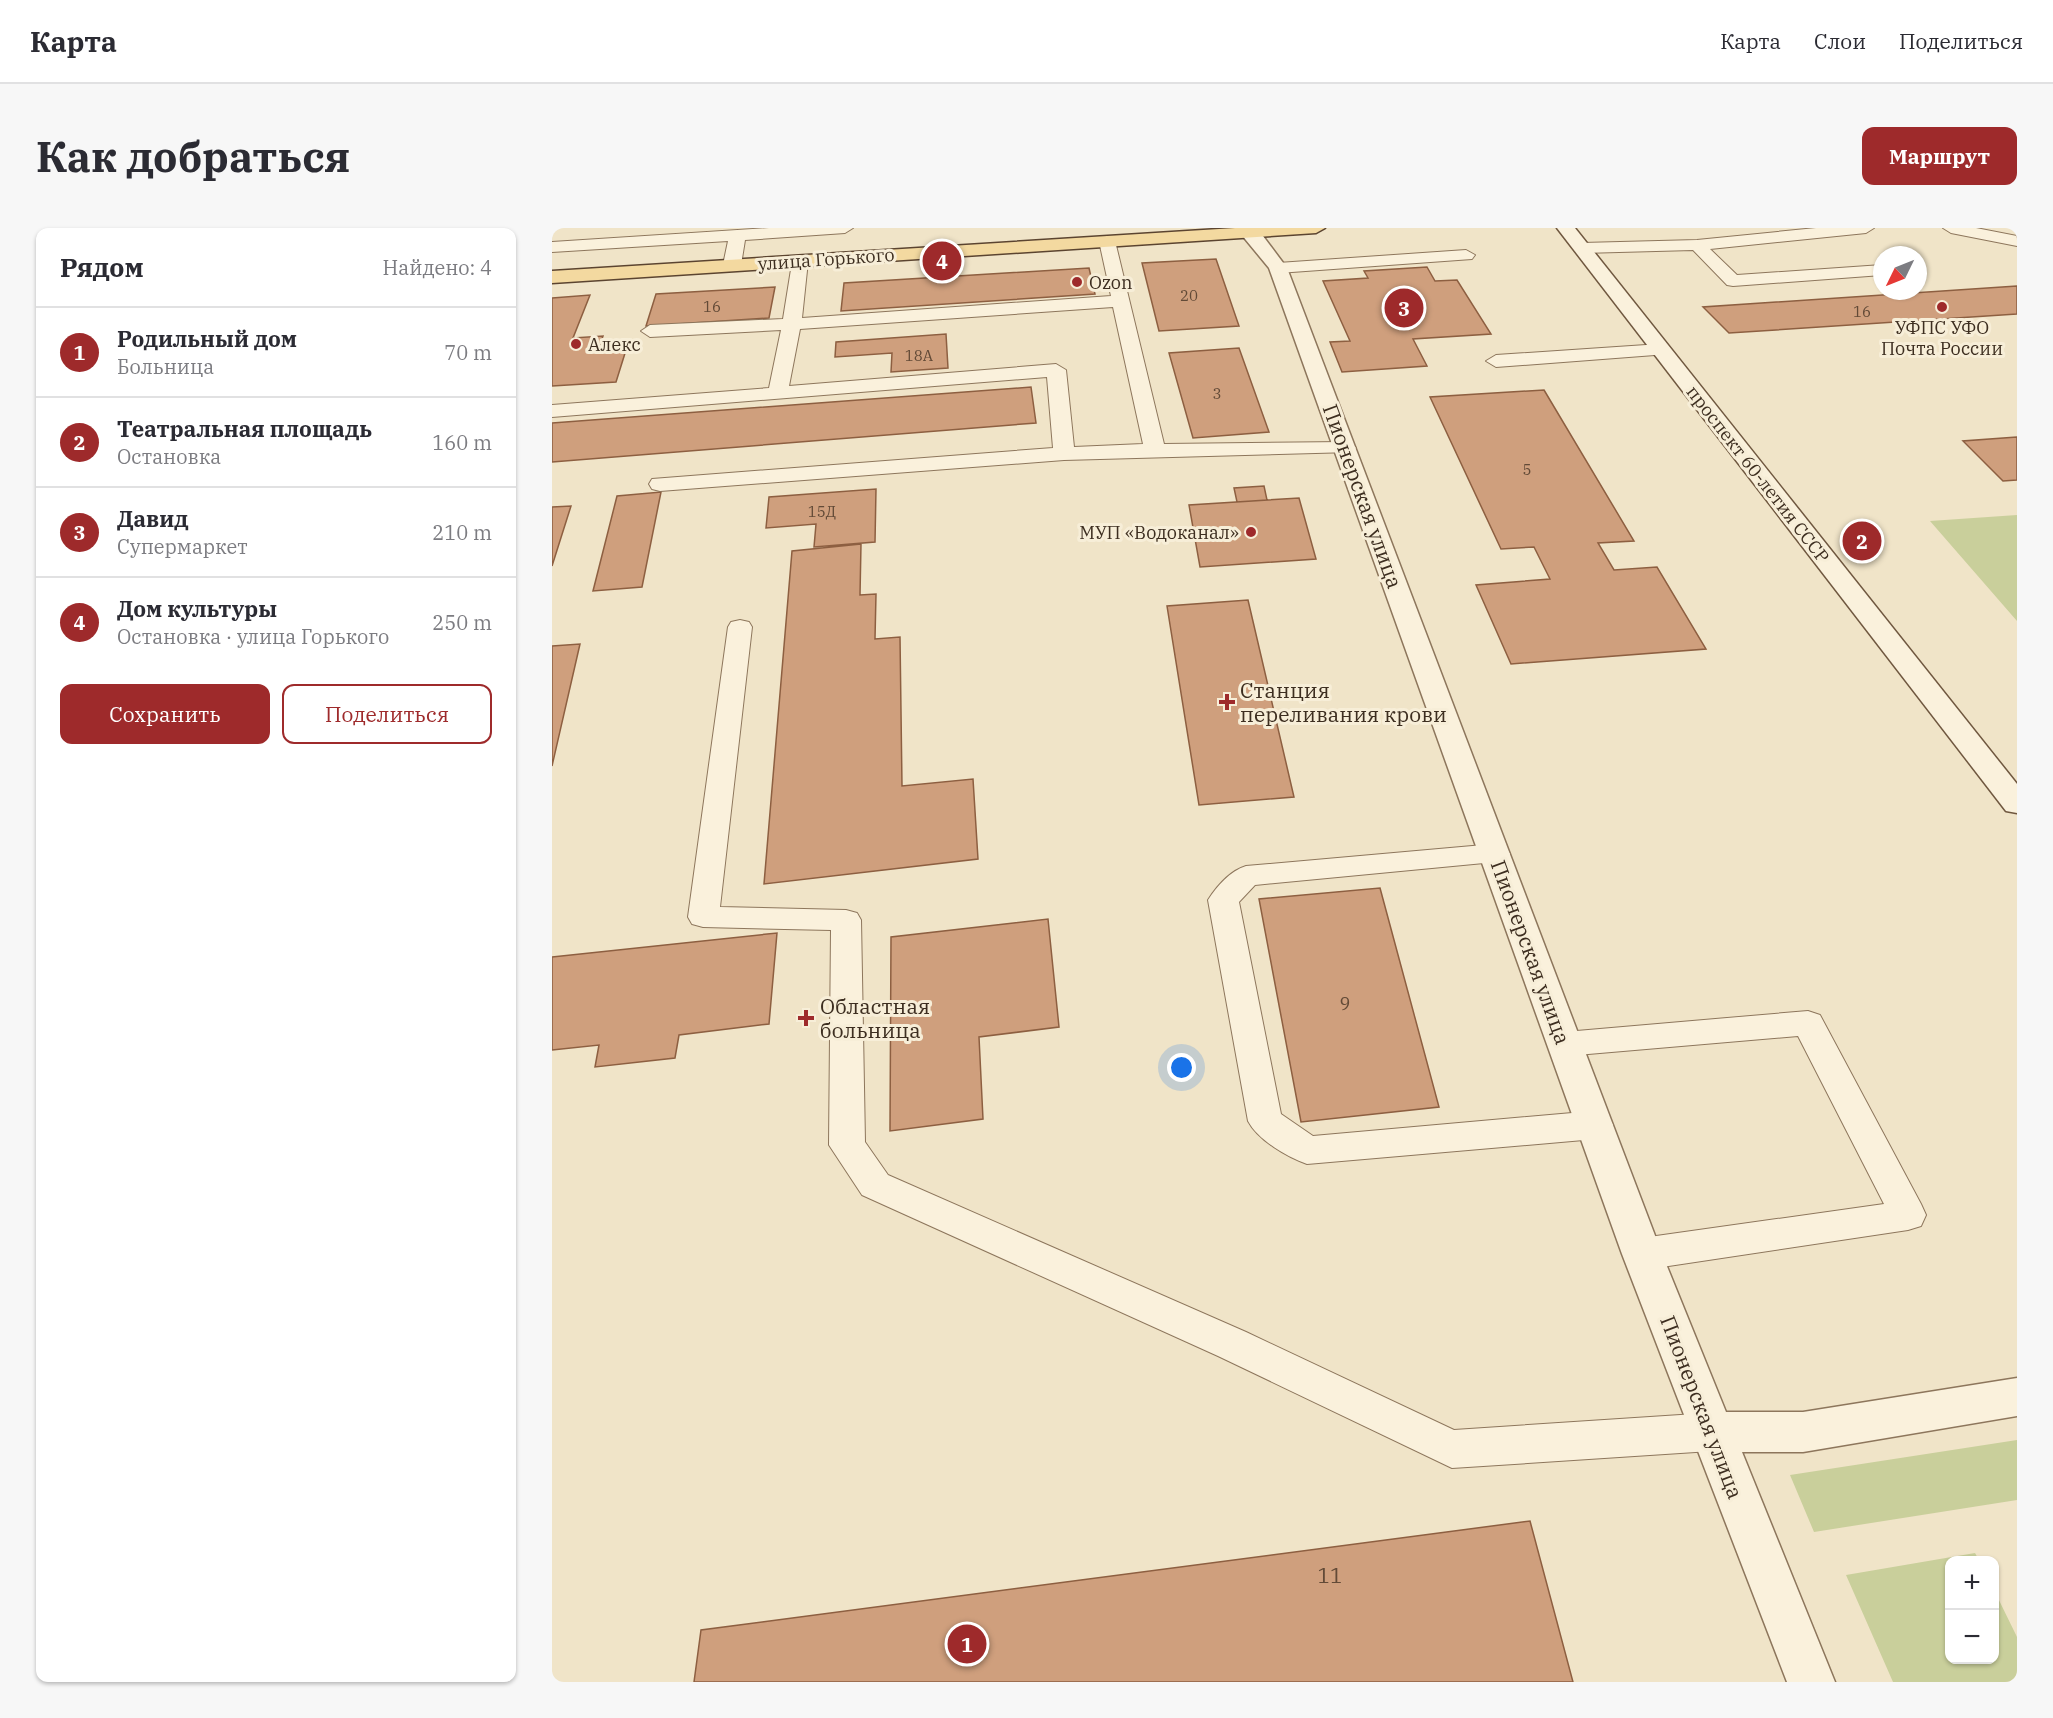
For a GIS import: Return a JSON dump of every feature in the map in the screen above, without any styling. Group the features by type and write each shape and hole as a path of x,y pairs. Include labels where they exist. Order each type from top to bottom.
{"main road":[{"name":"улица Горького","path":"552,277 1248,230 1316,228"}],"street":[{"name":"проспект 60-летия СССР","path":"1566,228 2017,804"},
{"name":"Пионерская улица","path":"1248,230 1278,268 1642,1254 1811,1682"},
{"path":"1711,1432 1803,1432 2017,1397"}],"lane":[{"path":"552,247 845,228"},
{"path":"1582,248 1697,245 1866,228"},
{"path":"1951,228 2017,241"},
{"path":"732,265 738,235"},
{"path":"1107,241 1155,450"},
{"path":"1697,245 1733,281 1873,271"},
{"path":"1278,268 1466,255"},
{"path":"778,393 792,324 799,261"},
{"path":"650,331 792,324 1121,301"},
{"path":"1496,361 1661,350"},
{"path":"552,411 1056,370 1064,454"},
{"path":"660,484 1064,454 1155,450 1345,448"},
{"path":"740,627 703,917 846,920 846,1145 875,1185 1233,1344 1452,1449 1711,1432"},
{"path":"1495,854 1246,876 1222,900 1265,1121 1307,1150 1594,1125"},
{"path":"1565,1044 1808,1023 1908,1215 1642,1254"}],"green space":[{"path":"2017,515 2017,621 1930,521"},
{"path":"2017,1440 2017,1500 1814,1532 1790,1475"},
{"path":"1975,1553 1977,1556 1957,1556"},
{"path":"1945,1558 1945,1664 1999,1664 1999,1600 2017,1637 2017,1682 1893,1682 1846,1575"}],"building":[{"path":"1216,259 1239,326 1159,331 1142,263"},
{"path":"1427,267 1435,281 1457,280 1491,334 1413,339 1427,366 1342,372 1330,342 1350,341 1323,281 1368,278 1364,271"},
{"path":"1089,268 1095,294 841,311 844,283"},
{"path":"2017,286 2017,314 1729,333 1703,307 1873,296 1873,300 1927,300 1927,292"},
{"path":"775,287 769,318 646,326 656,294"},
{"name":"Алекс","path":"590,295 573,338 603,336 597,352 626,350 616,382 552,386 552,298"},
{"path":"946,334 948,368 891,372 892,353 835,357 836,342"},
{"path":"1239,348 1269,432 1193,438 1169,353"},
{"path":"1031,387 1036,423 552,462 552,423"},
{"path":"1544,390 1634,541 1598,543 1614,570 1657,567 1706,649 1511,664 1476,585 1550,579 1534,547 1501,549 1430,397"},
{"path":"2017,437 2017,480 2003,481 1963,441"},
{"name":"МУП «Водоканал»","path":"1264,486 1267,500 1237,502 1234,488"},
{"path":"876,489 875,542 814,547 816,524 766,528 769,497"},
{"path":"661,492 642,587 593,591 617,496"},
{"name":"МУП «Водоканал»","path":"1299,498 1316,559 1200,567 1189,505"},
{"path":"571,506 552,566 552,507"},
{"path":"861,544 860,595 876,594 875,639 900,637 902,786 973,779 978,859 764,884 792,551"},
{"name":"Станция переливания крови","path":"1248,600 1294,797 1199,805 1167,606"},
{"path":"580,644 552,766 552,646"},
{"path":"1380,888 1439,1107 1301,1122 1259,899"},
{"path":"1048,919 1059,1027 979,1037 983,1119 890,1131 891,937"},
{"path":"777,933 769,1024 679,1035 675,1058 595,1067 599,1045 552,1050 552,957"},
{"path":"1530,1521 1573,1682 694,1682 701,1630"}],"place":[{"name":"Дом культуры","path":"942,261"},
{"name":"Ozon","path":"1077,282"},
{"name":"УФПС УФО Почта России","path":"1942,307"},
{"name":"Давид","path":"1404,308"},
{"name":"Алекс","path":"576,344"},
{"name":"МУП «Водоканал»","path":"1251,532"},
{"name":"Театральная площадь","path":"1862,541"},
{"name":"Станция переливания крови","path":"1227,702"},
{"name":"Областная больница","path":"806,1018"},
{"name":"Родильный дом","path":"967,1644"}]}
